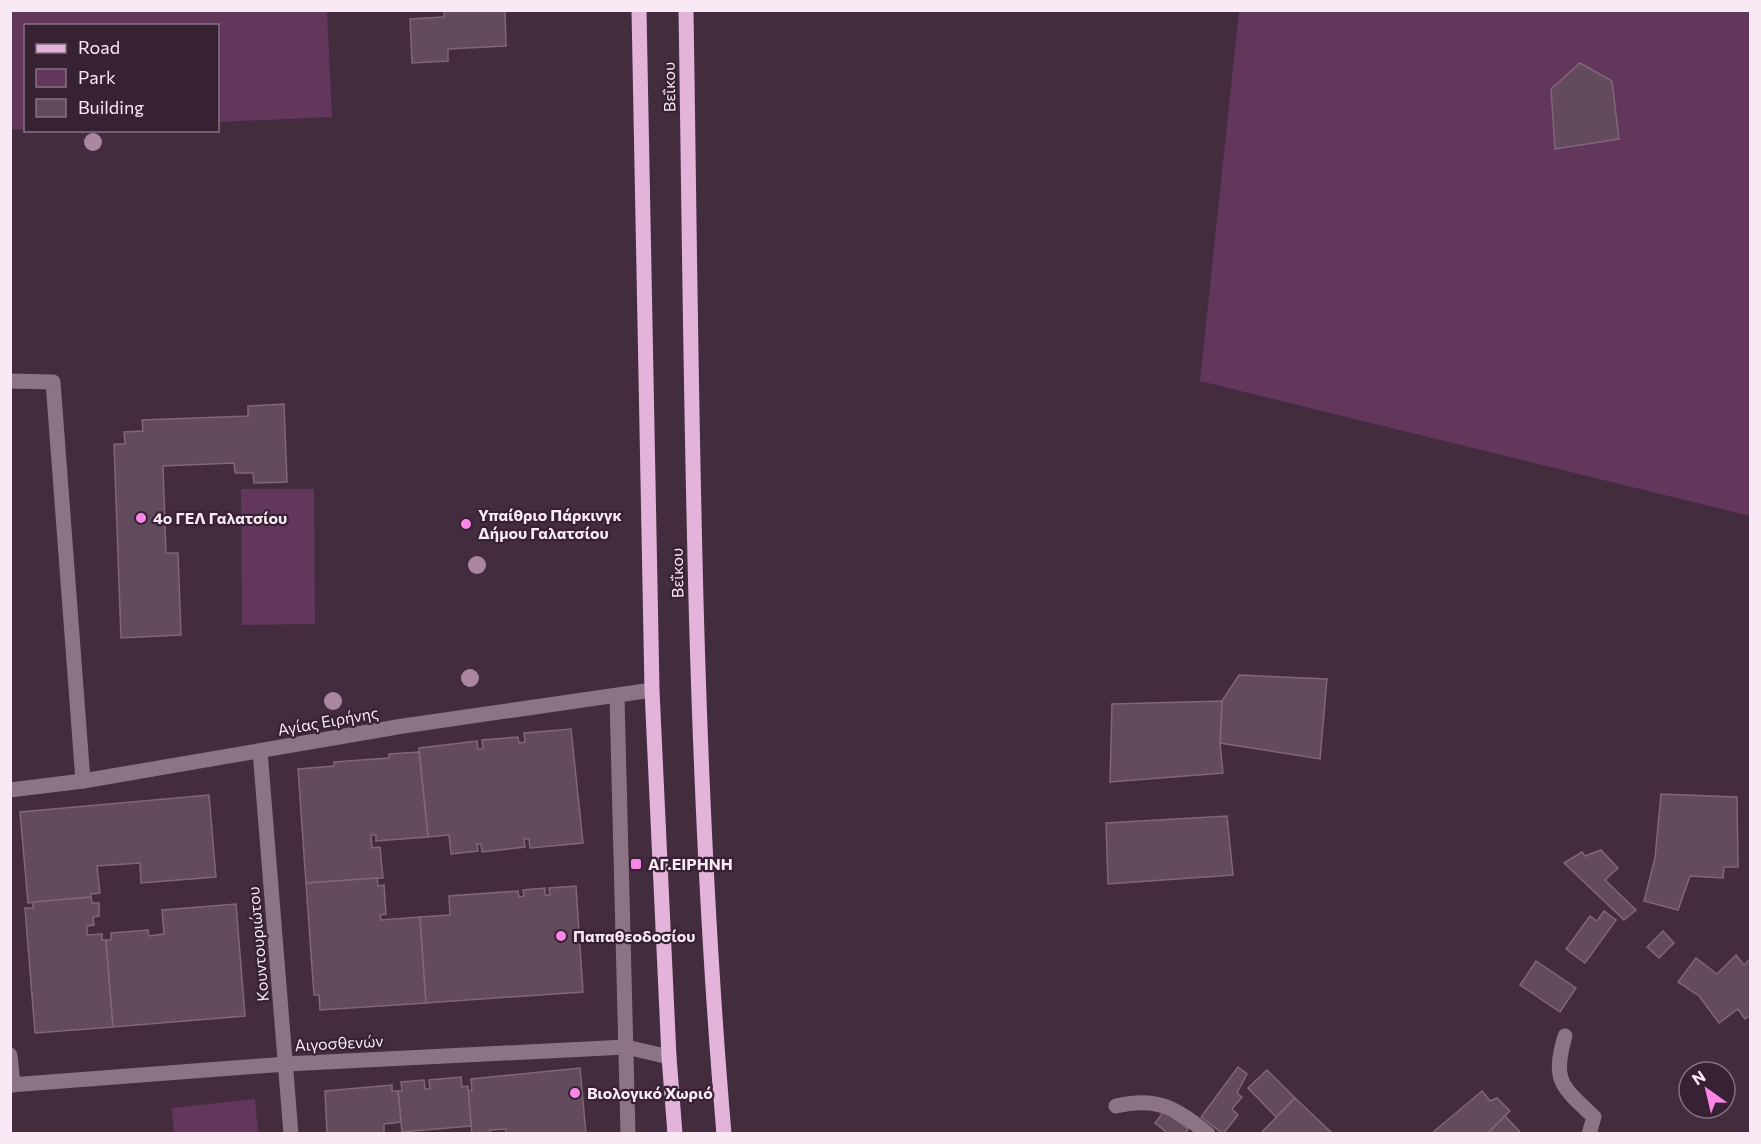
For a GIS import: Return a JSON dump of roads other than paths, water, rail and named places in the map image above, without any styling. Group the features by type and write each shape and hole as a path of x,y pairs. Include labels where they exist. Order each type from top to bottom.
{"main road":[{"name":"Βεΐκου","path":"639,10 652,690 669,1057 675,1134"},
{"name":"Βεΐκου","path":"686,10 697,662 716,1035 724,1134"}],"street":[{"path":"10,381 53,382 83,781"},
{"name":"Αγίας Ειρήνης","path":"10,790 83,781 402,726 617,697 652,690"},
{"path":"617,697 628,1134"},
{"name":"Κουντουριώτου","path":"260,751 291,1134"},
{"path":"1565,1036 1557,1062 1560,1079 1571,1095 1594,1117 1589,1134"},
{"name":"Αιγοσθενών","path":"12,1085 286,1064 626,1047 669,1057"},
{"path":"10,1055 12,1085"},
{"path":"1116,1106 1134,1101 1160,1103 1182,1112 1208,1134"}],"place":[{"name":"4ο ΓΕΛ Γαλατσίου","path":"141,518"},
{"name":"Υπαίθριο Πάρκινγκ Δήμου Γαλατσίου","path":"466,524"},
{"name":"ΑΓ.ΕΙΡΗΝΗ","path":"636,864"},
{"name":"Παπαθεοδοσίου","path":"561,936"},
{"name":"Βιολογικό Χωριό","path":"575,1093"}]}
